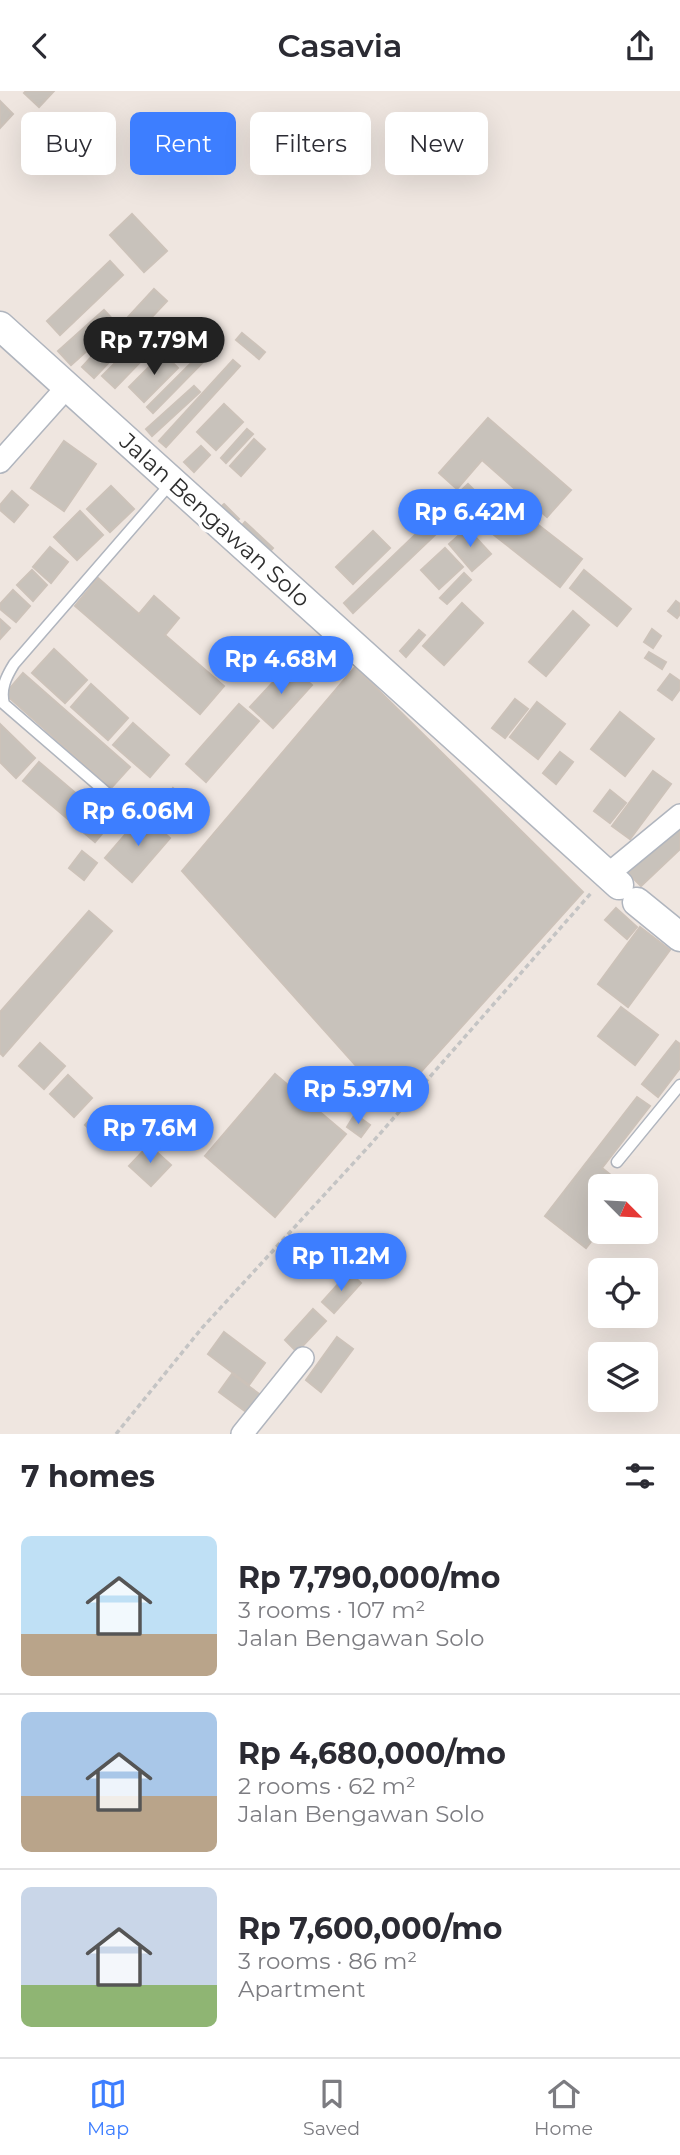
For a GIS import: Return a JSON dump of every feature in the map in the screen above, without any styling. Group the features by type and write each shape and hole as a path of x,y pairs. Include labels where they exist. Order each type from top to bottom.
{"main road":[{"name":"Jalan Bengawan Solo","path":"0,326 621,887 680,937"}],"street":[{"path":"0,462 66,387"},
{"path":"621,887 680,815"},
{"path":"242,1434 303,1358"}],"lane":[{"path":"107,793 4,705 0,687 14,664 173,481"},
{"path":"617,1162 680,1085"}],"path":[{"path":"116,1434 202,1328 370,1145 621,887"}],"building":[{"path":"54,91 39,107 24,93"},
{"path":"0,101 13,114 0,128"},
{"path":"132,214 167,251 144,272 110,235"},
{"path":"110,261 123,275 60,335 47,321"},
{"path":"154,289 167,301 94,378 82,367"},
{"path":"104,310 117,324 71,365 58,351"},
{"path":"242,333 265,352 259,359 236,340"},
{"path":"135,343 147,355 115,388 102,376"},
{"path":"204,350 210,355 153,413 147,407"},
{"path":"163,353 178,368 144,402 129,387"},
{"path":"233,360 240,366 166,447 159,441"},
{"path":"194,386 200,392 152,436 146,429"},
{"path":"224,404 243,422 216,450 197,432"},
{"path":"488,418 571,490 547,517 482,460 457,489 439,473"},
{"path":"247,429 253,434 226,463 221,458"},
{"path":"254,439 265,449 241,476 230,466"},
{"path":"64,441 96,464 64,511 31,488"},
{"path":"201,446 210,455 194,472 184,462"},
{"path":"468,484 478,494 353,613 344,603"},
{"path":"111,486 134,509 110,532 87,509"},
{"path":"12,491 28,505 14,522 0,510 0,505"},
{"path":"496,492 582,559 560,587 475,520"},
{"path":"224,504 239,519 230,527 215,512"},
{"path":"80,511 103,535 77,560 54,537"},
{"path":"245,522 273,548 266,556 237,531"},
{"path":"467,528 491,554 472,571 449,544"},
{"path":"373,531 390,548 353,584 336,567"},
{"path":"50,547 68,562 51,583 33,567"},
{"path":"445,548 463,567 439,589 421,570"},
{"path":"32,570 47,585 33,601 17,585"},
{"path":"584,570 631,609 617,626 570,588"},
{"path":"464,573 471,580 447,604 440,598"},
{"path":"98,578 139,614 154,596 179,618 165,635 224,686 200,714 75,606"},
{"path":"13,590 30,606 16,622 0,609 0,604"},
{"path":"676,601 680,604 677,618 668,611"},
{"path":"462,603 483,623 444,665 423,646"},
{"path":"573,611 589,625 546,676 529,662"},
{"path":"0,619 10,628 0,639"},
{"path":"652,629 661,636 653,648 644,642"},
{"path":"419,630 425,635 406,657 400,651"},
{"path":"54,649 87,680 65,703 32,673"},
{"path":"649,652 666,662 662,669 645,658"},
{"path":"289,665 312,685 273,728 250,707"},
{"path":"355,667 583,892 391,1105 182,871"},
{"path":"23,673 130,767 111,788 5,694"},
{"path":"670,674 680,681 680,689 672,700 658,690"},
{"path":"91,684 128,718 108,740 71,707"},
{"path":"515,699 528,709 505,738 492,728"},
{"path":"537,702 565,724 538,759 510,737"},
{"path":"239,704 259,721 206,782 186,764"},
{"path":"620,712 654,739 625,776 591,749"},
{"path":"133,723 169,755 150,777 113,745"},
{"path":"0,724 35,758 16,778 0,762"},
{"path":"560,752 573,762 556,784 543,773"},
{"path":"39,762 111,823 95,842 23,781"},
{"path":"653,771 671,784 630,839 612,826"},
{"path":"173,788 197,806 186,820 162,802"},
{"path":"610,790 626,803 610,823 594,811"},
{"path":"143,814 170,838 132,882 105,858"},
{"path":"680,824 680,849 641,886 628,873"},
{"path":"82,851 97,863 84,880 69,868"},
{"path":"616,908 637,927 627,939 605,920"},
{"path":"89,911 112,931 3,1056 0,1053 0,1012"},
{"path":"640,927 670,950 628,1007 598,984"},
{"path":"621,1007 658,1035 635,1065 598,1036"},
{"path":"676,1041 680,1044 680,1068 658,1097 642,1084"},
{"path":"40,1043 65,1066 44,1089 19,1066"},
{"path":"275,1074 346,1134 275,1217 205,1156"},
{"path":"68,1075 92,1098 74,1117 50,1094"},
{"path":"637,1097 650,1106 602,1168 610,1174 588,1174 589,1244 586,1248 545,1216"},
{"path":"355,1114 370,1125 361,1137 347,1127"},
{"path":"94,1115 113,1132 104,1142 85,1125"},
{"path":"149,1145 171,1165 151,1186 129,1166"},
{"path":"349,1272 361,1283 334,1313 322,1302"},
{"path":"313,1309 326,1321 297,1352 285,1340"},
{"path":"224,1332 265,1363 249,1385 208,1354"},
{"path":"337,1337 353,1349 321,1392 306,1380"},
{"path":"232,1374 262,1396 249,1414 219,1392"}]}
